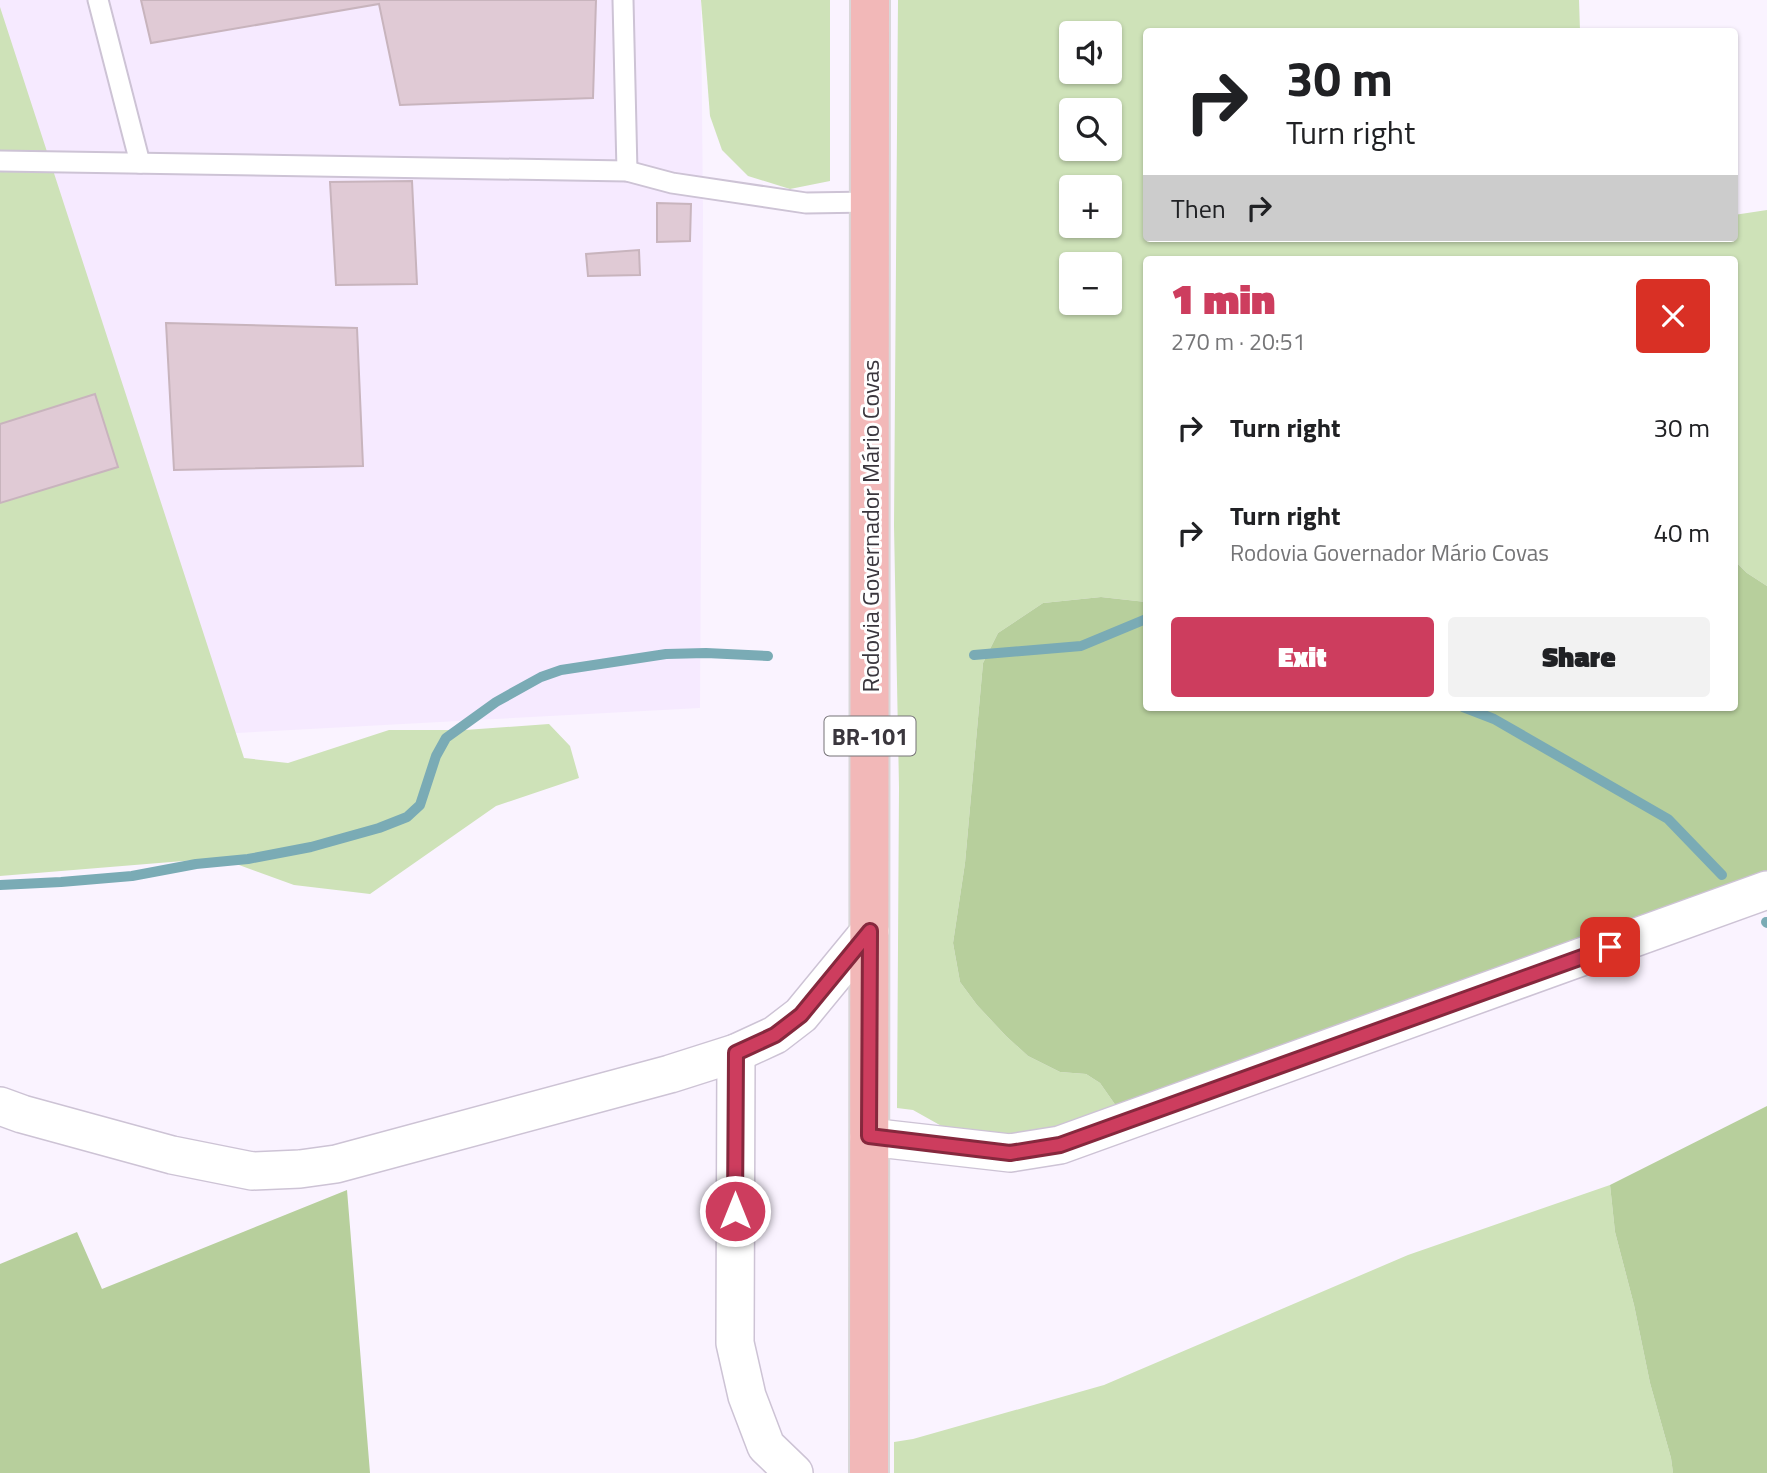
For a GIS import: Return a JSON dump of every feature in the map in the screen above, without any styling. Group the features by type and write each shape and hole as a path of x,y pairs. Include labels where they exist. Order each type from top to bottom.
{"highway":[{"name":"Rodovia Governador Mário Covas","path":"869,1473 870,0"}],"street":[{"path":"869,1136 1010,1153 1060,1145 1767,890"},
{"path":"0,1106 199,1160 252,1171 300,1169 349,1160 670,1074 736,1053 775,1035 801,1015 870,931"},
{"path":"736,1053 735,1343 747,1396 766,1446 794,1473"}],"lane":[{"path":"98,0 139,163"},
{"path":"623,0 627,171"},
{"path":"0,161 627,171 672,183 806,203 870,202"}],"shaded area":[{"path":"0,0 701,0 703,213 700,708 218,734 0,528"}],"green space":[{"path":"701,0 830,0 830,181 790,189 748,176 722,150 710,116"},
{"path":"898,0 1579,0 1580,28 1143,28 1143,242 1738,242 1738,214 1767,210 1767,586 1738,564 1738,256 1143,256 1143,602 1101,597 1043,603 998,633 983,663 965,863 953,943 960,982 1006,1036 1028,1056 1060,1072 1086,1074 1100,1083 1121,1113 1037,1143 954,1133 913,1110 897,1108 899,787 894,526"},
{"path":"0,7 244,758 288,763 389,730 465,730 549,724 570,746 579,778 496,806 370,894 294,885 220,858 0,876"},
{"path":"1738,564 1767,586 1767,877 1121,1113 1100,1083 1086,1074 1060,1072 1028,1056 1006,1036 960,982 953,943 965,863 983,663 998,633 1043,603 1101,597 1143,602 1143,711 1738,711"},
{"path":"1767,1106 1767,1473 1673,1473 1615,1232 1610,1185"},
{"path":"1610,1185 1615,1232 1673,1473 894,1473 894,1442 1104,1385 1408,1255"},
{"path":"347,1190 370,1473 0,1473 0,1264 77,1232 102,1289"}],"building":[{"path":"141,0 596,0 593,98 400,105 379,4 151,43"},
{"path":"412,181 417,284 336,285 330,182"},
{"path":"657,203 691,204 690,241 657,242"},
{"path":"639,250 640,275 588,276 586,254"},
{"path":"166,323 357,328 363,466 174,470"},
{"path":"95,394 118,467 0,503 0,424"}],"waterway":[{"path":"974,655 1081,646 1143,620"},
{"path":"0,885 132,876 196,864 248,859 311,847 379,828 407,817 420,805 436,756 446,738 496,702 541,677 561,670 666,654 768,656"},
{"path":"1473,711 1494,719 1668,819 1722,875"}],"route":[{"path":"735,1211 736,1053 775,1035 801,1015 870,931 869,1136 1010,1153 1060,1145 1610,947"}]}
